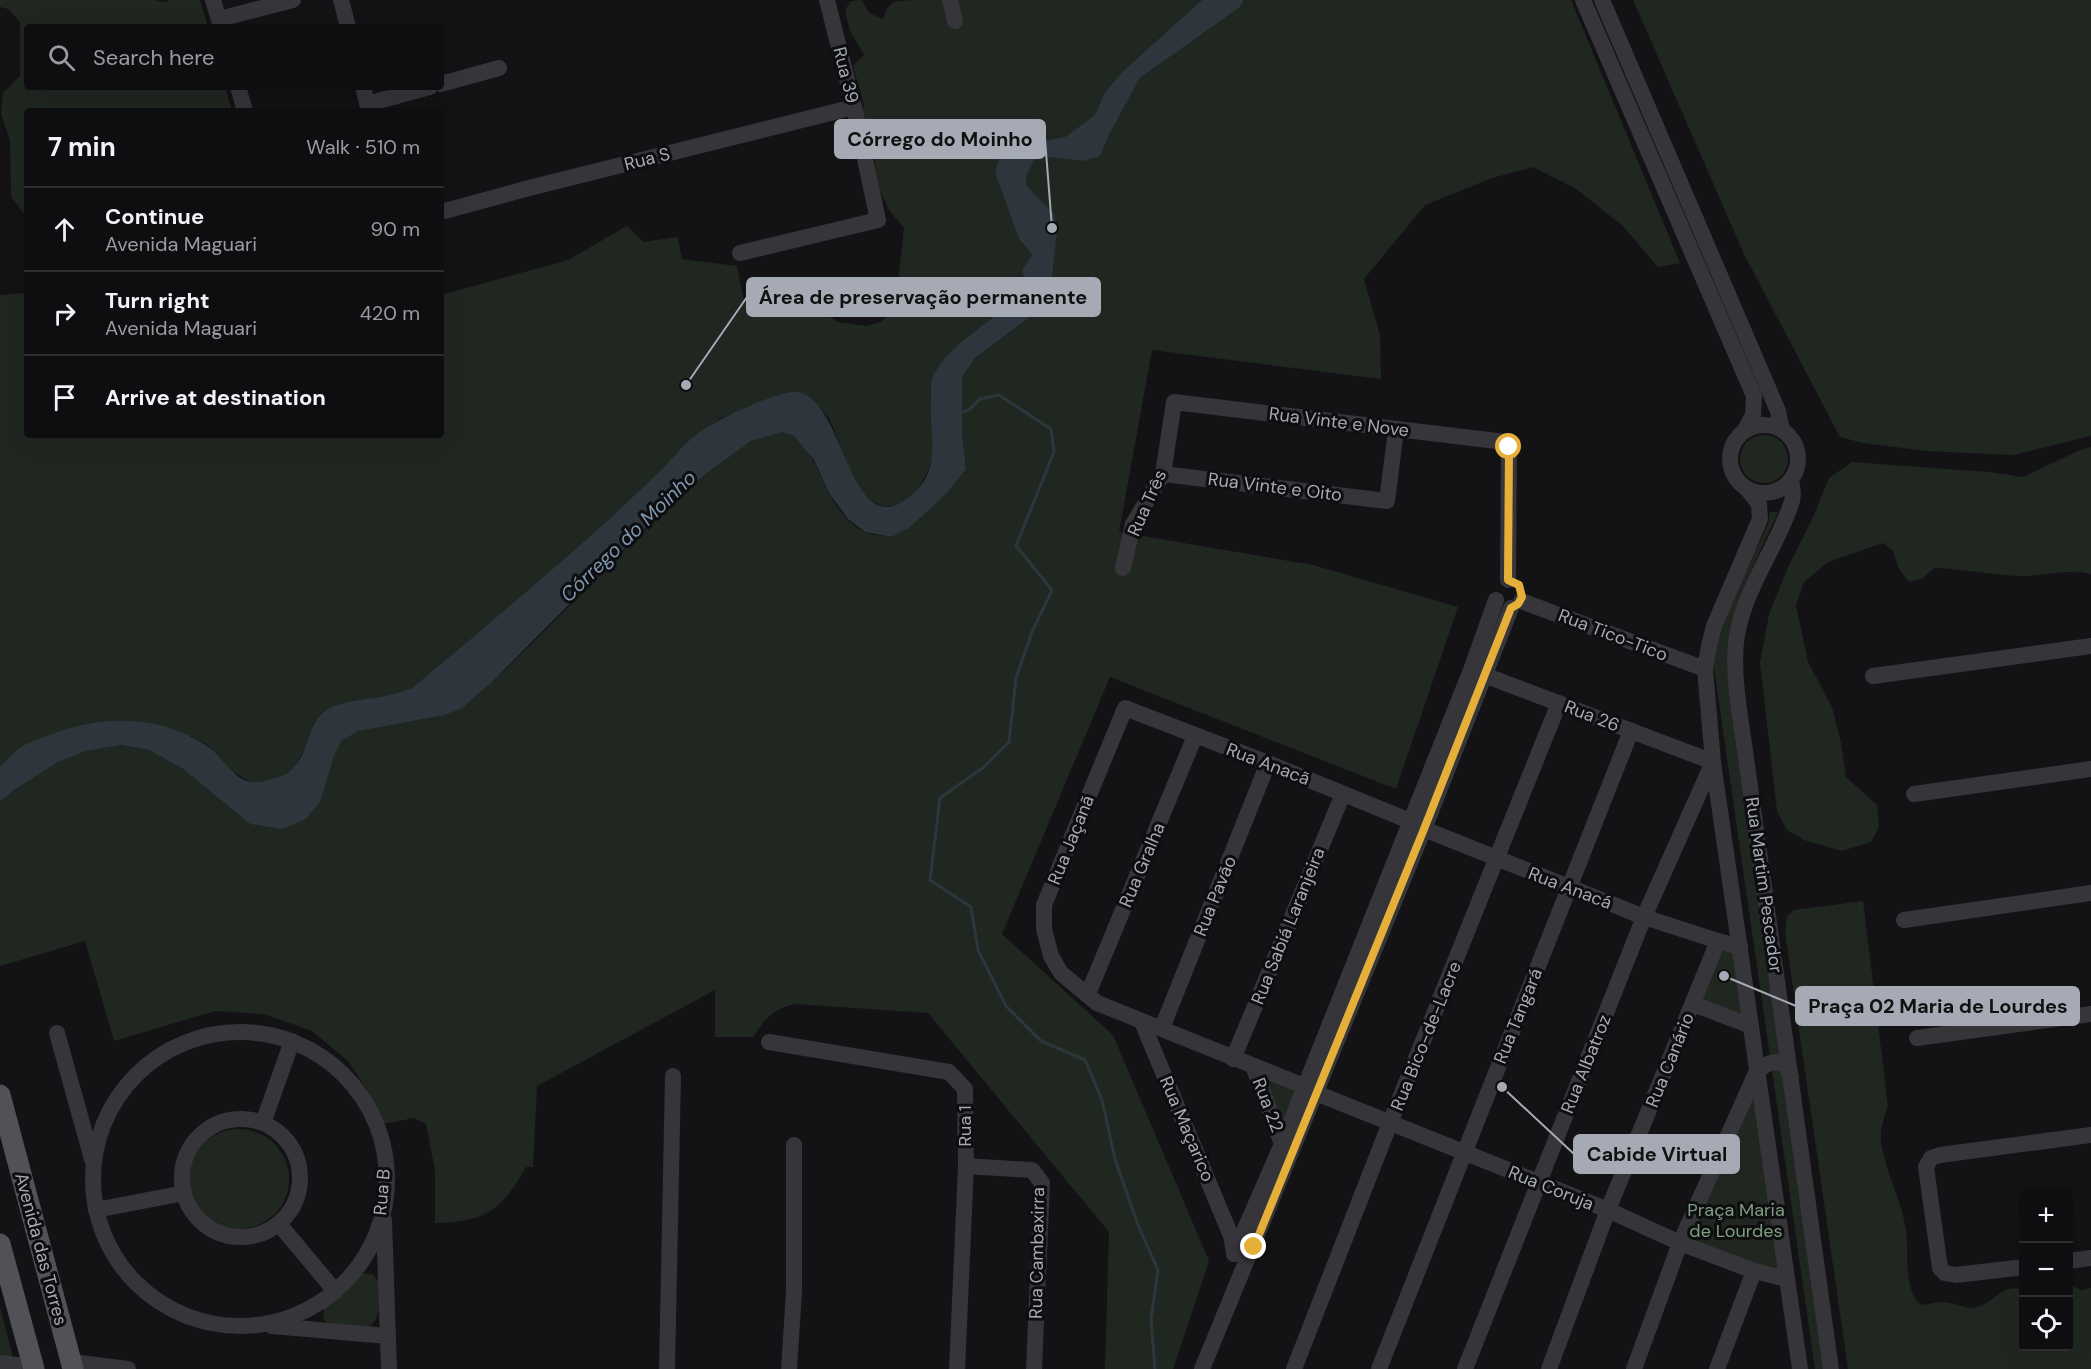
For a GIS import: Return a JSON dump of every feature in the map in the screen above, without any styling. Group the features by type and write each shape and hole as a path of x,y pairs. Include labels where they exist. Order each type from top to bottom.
{"main road":[{"name":"Avenida das Torres","path":"0,1095 73,1366"},
{"path":"0,1121 13,1172 28,1203"},
{"path":"0,1244 33,1368"}],"street":[{"path":"213,0 220,23 293,0"},
{"path":"340,0 347,24"},
{"name":"Rua 39","path":"740,253 878,220 854,107 827,0"},
{"path":"950,0 955,21"},
{"name":"Rua Martim Pescador","path":"1583,0 1754,396 1754,415 1732,446 1730,466 1740,484 1759,504 1760,519 1714,626 1705,669 1713,762 1800,1369"},
{"name":"Rua Martim Pescador","path":"1602,0 1778,411 1782,430 1791,437 1797,448 1799,459 1797,471 1791,482 1792,503 1742,616 1737,636 1736,663 1746,758 1831,1369"},
{"path":"444,83 499,69"},
{"path":"239,90 244,108"},
{"path":"364,90 368,107 421,90"},
{"name":"Rua S","path":"444,211 854,107"},
{"name":"Rua Vinte e Nove","path":"1174,402 1505,442 1509,447 1508,580"},
{"name":"Rua Três","path":"1123,568 1133,524 1163,474 1174,402"},
{"path":"1745,430 1763,425 1782,430"},
{"name":"Rua Vinte e Oito","path":"1163,474 1387,501 1396,430"},
{"path":"1748,490 1759,494 1771,494 1791,482"},
{"path":"1241,1248 1310,1090 1478,672 1509,603 1521,589 1516,582 1508,580 1497,587 1509,603"},
{"name":"Rua Tico-Tico","path":"1509,603 1705,669"},
{"path":"1873,676 2091,646"},
{"name":"Rua 26","path":"1478,672 1713,762"},
{"name":"Rua Bico-de-Lacre","path":"1294,1369 1559,703"},
{"name":"Rua Anacã","path":"1125,708 1268,763 1417,825"},
{"name":"Rua Jaçanã","path":"1061,973 1051,956 1044,929 1044,905 1125,708"},
{"name":"Rua Tangará","path":"1379,1369 1631,730"},
{"name":"Rua Gralha","path":"1088,994 1195,736"},
{"name":"Rua Albatroz","path":"1465,1369 1644,917 1713,762"},
{"name":"Rua Pavão","path":"1162,1028 1268,763"},
{"path":"1914,794 2091,769"},
{"name":"Rua Sabiá Laranjeira","path":"1233,1059 1343,794"},
{"name":"Rua Anacá","path":"1417,825 1497,860 1644,917 1718,941"},
{"path":"1904,920 2091,893"},
{"path":"1718,941 1740,947"},
{"name":"Rua Canário","path":"1549,1369 1608,1210 1718,941"},
{"name":"Rua Coruja","path":"1061,973 1097,1003 1142,1022 1162,1028 1463,1153 1608,1210 1680,1243 1754,1271 1786,1279"},
{"path":"1693,1004 1751,1026"},
{"path":"1917,1038 2091,1014"},
{"name":"Rua Maçarico","path":"1142,1022 1241,1248"},
{"name":"Rua B","path":"230,1032 265,1034 292,1041 313,1051 349,1081 363,1099 374,1119 382,1141 386,1164 384,1210 376,1234 365,1256 335,1291 321,1302 291,1317 257,1325 230,1326 204,1321 178,1312 155,1298 134,1281 117,1259 105,1236 96,1210 93,1188 93,1166 98,1139 112,1106 122,1090 140,1070 161,1054 186,1042 211,1034 230,1032"},
{"name":"Rua B","path":"57,1033 93,1166"},
{"path":"262,1123 292,1041"},
{"name":"Rua 1","path":"769,1042 949,1072 965,1089 966,1166 957,1369"},
{"path":"1634,1369 1680,1243 1756,1073 1767,1063 1777,1062 1786,1066 1791,1077"},
{"name":"Rua 22","path":"1253,1066 1282,1144"},
{"path":"667,1369 673,1076"},
{"path":"1202,1369 1239,1284 1241,1248 1282,1144 1310,1090"},
{"path":"240,1118 262,1123 274,1128 287,1141 297,1157 300,1175 298,1193 291,1210 279,1224 262,1233 243,1237 223,1234 206,1225 192,1210 184,1193 182,1175 185,1158 194,1142 206,1130 222,1121 240,1118"},
{"path":"2019,1268 1956,1275 1946,1274 1940,1268 1926,1167 1931,1158 1940,1155 2091,1135"},
{"path":"789,1369 794,1292 794,1145"},
{"name":"Rua Cambaxirra","path":"966,1166 1032,1170 1042,1184 1034,1369"},
{"path":"96,1210 184,1193"},
{"path":"384,1210 389,1369"},
{"path":"279,1224 335,1291"},
{"path":"2073,1260 2091,1258"},
{"path":"350,1276 365,1268 387,1275"},
{"path":"1717,1369 1754,1271"},
{"path":"321,1302 316,1307 322,1329"},
{"path":"257,1325 388,1336"},
{"path":"0,1363 33,1368"},
{"path":"73,1366 128,1369"}],"green space":[{"path":"0,0 154,0 166,2 169,0 200,0 207,24 24,24 24,90 226,90 231,108 24,108 24,214 11,196 10,140 1,113 3,93 20,76 20,22 8,9 0,7"},
{"path":"862,0 869,13 883,19 893,2 912,0 1202,0 1123,71 1105,92 1095,115 1065,137 1049,140 1031,137 1000,154 995,173 1019,239 1032,254 1022,270 1027,289 1022,297 932,377 934,451 924,479 910,496 904,501 888,506 875,503 864,493 854,478 828,417 795,392 763,401 720,419 697,434 646,485 544,578 412,688 314,722 308,743 296,766 282,776 263,782 251,782 228,769 210,747 192,736 21,747 0,767 0,295 24,293 24,438 444,438 444,294 568,260 627,226 643,242 678,237 682,259 737,266 744,301 772,296 803,295 837,322 867,326 880,322 895,312 904,228 889,210 877,184 874,151 860,121 864,105 853,66 864,55 850,31 845,10 851,1"},
{"path":"1244,0 1571,0 1680,263 1658,267 1623,226 1575,188 1533,167 1492,178 1425,205 1364,279 1380,335 1381,379 1152,350 1119,532 1313,565 1458,607 1396,789 1110,677 1002,934 1113,1035 1209,1261 1173,1369 1105,1369 1109,1232 928,1013 796,1004 776,1011 762,1024 753,1037 715,1037 715,990 537,1086 533,1167 526,1167 509,1194 491,1211 467,1220 435,1223 435,1170 426,1124 414,1118 383,1124 371,1096 348,1061 312,1031 264,1014 215,1011 114,1041 85,941 0,966 0,802 14,790 58,762 86,751 121,745 149,750 183,769 250,824 321,800 332,759 342,740 351,734 377,726 447,714 470,701 514,661 626,548 695,483 721,460 764,436 779,432 788,433 796,438 810,454 828,492 848,520 864,532 891,537 966,469 962,433 962,377 975,358 1035,313 1054,214 1026,185 1026,176 1034,160 1046,157 1085,161 1100,156 1140,78 1240,7"},
{"path":"1633,0 2091,0 2091,436 2013,455 1926,451 1863,443 1840,437 1744,254"},
{"path":"1759,435 1769,435 1784,445 1788,459 1787,468 1778,479 1769,483 1759,483 1744,473 1740,464 1740,454 1750,439"},
{"path":"2091,447 2091,574 2066,572 2022,576 1934,568 1923,578 1909,582 1899,569 1893,551 1883,543 1828,562 1804,582 1796,605 1808,662 1832,707 1846,777 1877,805 1879,827 1871,842 1842,851 1804,840 1787,830 1777,811 1760,663 1769,614 1829,478 1852,462 1988,472 2023,477"},
{"path":"1770,512 1778,512 1742,590 1731,623 1826,1369 1815,1369 1713,661 1721,625 1768,525"},
{"path":"1863,901 1888,1106 1881,1142 1904,1220 1909,1281 1915,1299 1921,1305 1946,1302 1973,1308 1983,1305 2004,1291 2019,1289 2019,1351 2073,1351 2073,1286 2081,1290 2091,1288 2091,1369 1848,1369 1785,932 1787,916 1794,910"},
{"path":"1723,947 1733,951 1746,1018 1699,1001"},
{"path":"1261,1075 1298,1090 1283,1135"},
{"name":"Praça Maria de Lourdes","path":"1756,1076 1786,1278 1682,1243"},
{"path":"239,1129 258,1133 274,1144 285,1160 289,1179 285,1198 274,1214 258,1225 239,1229 220,1225 204,1214 193,1198 189,1179 193,1160 204,1144 220,1133"},
{"path":"365,1273 373,1275 379,1281 379,1307 376,1319 367,1328 329,1325 323,1318 324,1306 356,1276"},
{"path":"0,1307 13,1357 0,1356"}],"water":[{"path":"1202,0 1244,0 1240,7 1140,78 1100,156 1085,161 1046,157 1034,160 1026,176 1026,185 1054,214 1057,230 1052,276 1035,313 975,358 962,377 962,433 966,469 946,494 909,528 891,537 865,532 848,519 829,493 814,460 794,436 782,432 751,441 704,475 643,530 491,683 462,708 445,715 358,731 341,741 333,758 321,800 306,819 283,829 250,824 183,769 149,750 121,745 86,751 58,762 14,790 0,802 0,767 20,748 65,730 106,721 148,723 188,735 213,750 238,777 252,782 275,778 287,772 302,757 312,728 324,712 337,705 386,696 412,688 584,542 697,434 730,415 773,397 794,392 811,398 824,414 846,461 870,500 886,507 905,500 918,489 930,465 932,451 931,380 933,376 949,354 1022,297 1027,289 1022,270 1032,254 1019,239 995,173 1000,154 1014,142 1031,137 1049,140 1065,137 1095,115 1105,92 1123,71"}],"waterway":[{"path":"959,413 969,410 980,399 999,395 1051,429 1054,452 1016,546 1052,590 1032,632 1016,678 1009,742 984,767 940,798 930,880 971,907 978,950 1006,1006 1041,1041 1085,1060 1102,1100 1115,1159 1138,1225 1158,1270 1151,1320 1155,1369"}],"place":[{"name":"Córrego do Moinho","path":"1052,228"},
{"name":"Área de preservação permanente","path":"686,385"},
{"name":"Praça 02 Maria de Lourdes","path":"1724,976"},
{"name":"Cabide Virtual","path":"1502,1087"}],"route":[{"path":"1254,1247 1511,608 1521,601 1522,593 1519,585 1508,580 1509,447"}]}
